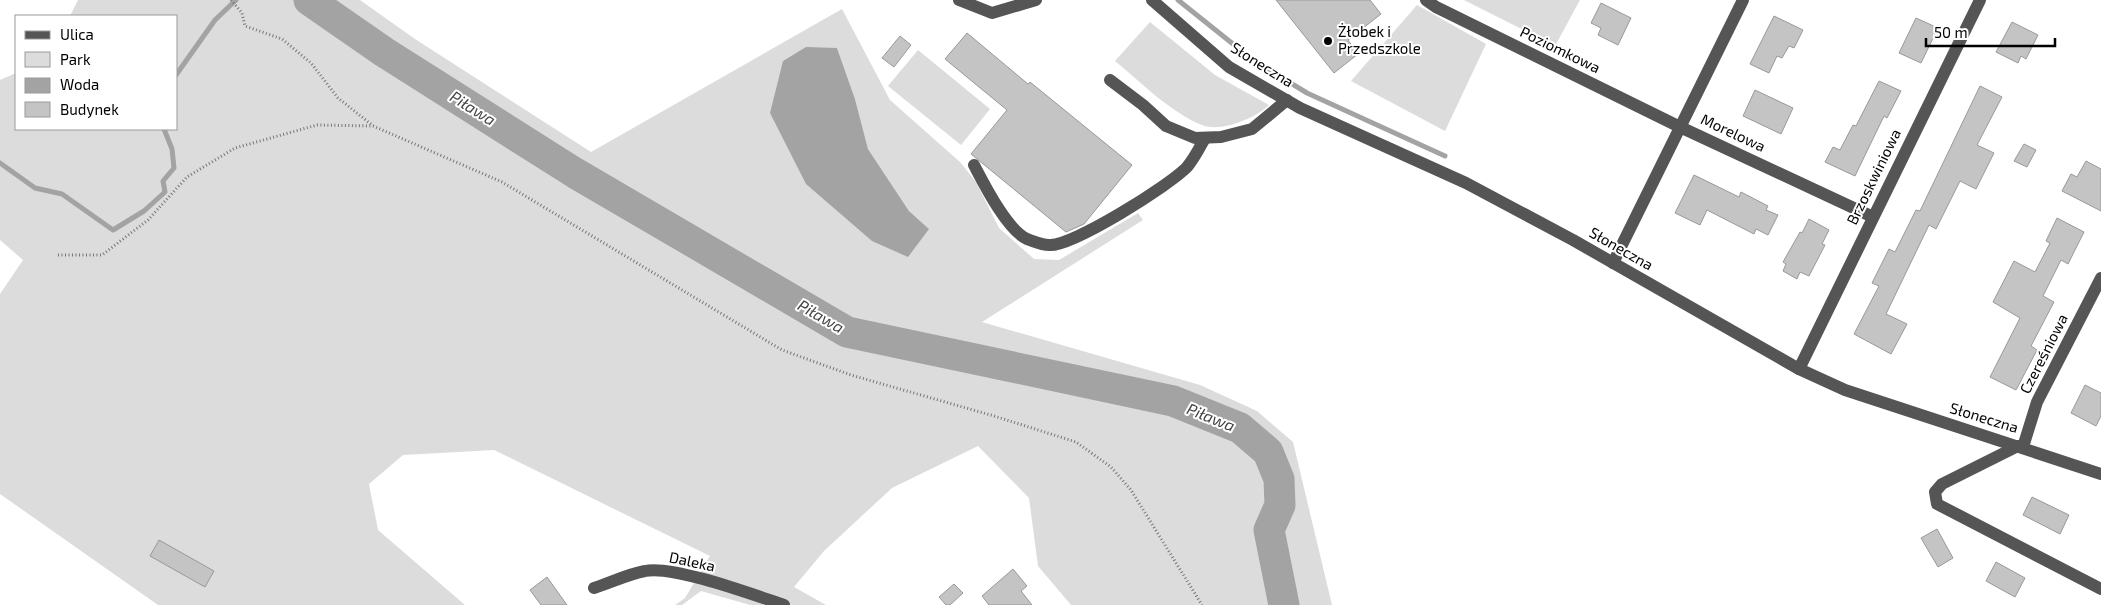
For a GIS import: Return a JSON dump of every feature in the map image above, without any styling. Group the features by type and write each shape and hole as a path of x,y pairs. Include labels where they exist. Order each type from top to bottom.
{"street":[{"path":"959,0 992,12 1036,0"},
{"name":"Słoneczna","path":"1152,0 1229,67 1287,100 1466,183 1799,368 1845,390 2101,474"},
{"name":"Poziomkowa","path":"1426,0 1436,7 1680,127"},
{"name":"Morelowa","path":"1743,0 1680,127 1873,217"},
{"name":"Brzoskwiniowa","path":"1799,368 1980,0"},
{"path":"1110,80 1143,105 1166,126 1195,138 1221,137 1252,129 1287,100"},
{"path":"1613,263 1680,127"},
{"path":"974,165 991,198 1010,223 1025,238 1049,245 1063,243 1094,229 1164,184 1187,167 1205,138"},
{"name":"Czereśniowa","path":"2020,446 2037,402 2101,278"},
{"path":"2020,446 1942,484 1935,492 1937,504 2101,589"},
{"name":"Daleka","path":"594,588 647,570 681,574 784,605"}],"path":[{"path":"231,0 242,13 245,26 282,38 311,63 338,98 373,126 502,182 782,350 851,375 994,416 1076,442 1112,467 1131,490 1202,605"},
{"path":"58,255 102,255 148,220 187,177 235,148 317,125 373,126"}],"green space":[{"path":"78,0 360,0 415,39 591,152 842,9 890,100 960,162 976,182 999,228 1034,259 1059,260 1138,213 1143,220 982,322 1200,385 1257,411 1293,442 1332,605 1071,605 1038,566 1029,498 978,446 892,488 824,551 794,587 826,605 750,605 701,591 682,605 675,605 685,598 710,556 494,450 403,455 369,484 378,530 465,605 158,605 0,494 0,294 23,260 0,240 0,80 15,73 15,130 178,130 178,15 70,15","holes":["837,48 855,99 868,149 909,211 929,229 770,113"]},
{"path":"1464,0 1580,0 1555,46"},
{"path":"1417,5 1486,44 1445,131 1351,81"},
{"path":"1150,22 1215,75 1269,105 1247,119 1228,126 1218,127 1202,125 1179,113 1115,61"},
{"path":"918,50 990,109 961,145 888,86"}],"water":[{"path":"806,47 837,48 855,99 868,149 909,211 929,229 908,257 872,241 806,184 770,113 783,61"}],"building":[{"name":"Żłobek i Przedszkole","path":"1276,0 1370,0 1381,14 1348,40 1358,54 1334,73"},
{"path":"1601,3 1631,18 1618,45 1598,35 1601,28 1591,23"},
{"path":"1774,16 1803,30 1794,48 1789,46 1782,58 1777,56 1769,73 1750,64"},
{"path":"1916,18 1938,28 1921,63 1899,53"},
{"path":"2012,22 2038,35 2026,59 2021,56 2018,63 1996,52"},
{"path":"967,33 1028,84 1030,82 1132,165 1084,224 1066,232 971,154 1007,110 945,59"},
{"path":"900,36 911,45 894,67 882,58"},
{"path":"1879,81 1901,91 1887,118 1884,116 1855,176 1825,162 1833,147 1840,150 1853,125 1856,126"},
{"path":"1980,86 2002,97 1977,145 1994,153 1976,189 1960,181 1936,229 1929,225 1886,314 1907,324 1891,354 1854,334 1879,286 1872,283 1889,249 1895,252 1916,210 1920,211"},
{"path":"1755,90 1793,108 1781,134 1743,116"},
{"path":"2024,144 2036,150 2027,167 2014,161"},
{"path":"2086,161 2101,169 2101,211 2062,191 2071,174 2077,177"},
{"path":"1694,175 1739,197 1741,192 1768,206 1766,210 1778,215 1768,235 1756,229 1754,234 1707,210 1700,225 1675,213"},
{"path":"2057,218 2084,232 2068,264 2061,260 2043,296 2054,302 2031,346 2037,350 2016,390 1990,377 2020,318 1993,302 2014,261 2035,272 2050,243 2046,241"},
{"path":"1809,219 1829,230 1822,244 1825,245 1809,276 1800,272 1797,279 1783,271 1786,264 1783,262"},
{"path":"2085,385 2101,393 2101,416 2096,426 2071,413"},
{"path":"2032,497 2069,515 2060,534 2023,515"},
{"path":"1937,529 1953,558 1938,567 1921,538"},
{"path":"159,540 214,571 205,587 150,556"},
{"path":"1996,562 2025,578 2015,597 1986,581"},
{"path":"1013,569 1027,586 1021,591 1032,605 989,605 982,596"},
{"path":"547,577 567,605 541,605 530,590"},
{"path":"954,584 963,593 950,605 946,605 939,597"}],"waterway":[{"path":"178,72 215,20 236,0"},
{"name":"Piława","path":"309,0 384,52 575,173 847,332 1173,401 1240,428 1268,452 1279,479 1280,505 1269,530 1284,605"},
{"path":"1178,0 1253,60 1307,93 1445,156"},
{"path":"0,163 35,188 62,194 113,230 144,211 165,192 163,181 174,168 172,149 164,130"}],"place":[{"name":"Żłobek i Przedszkole","path":"1328,41"}]}
